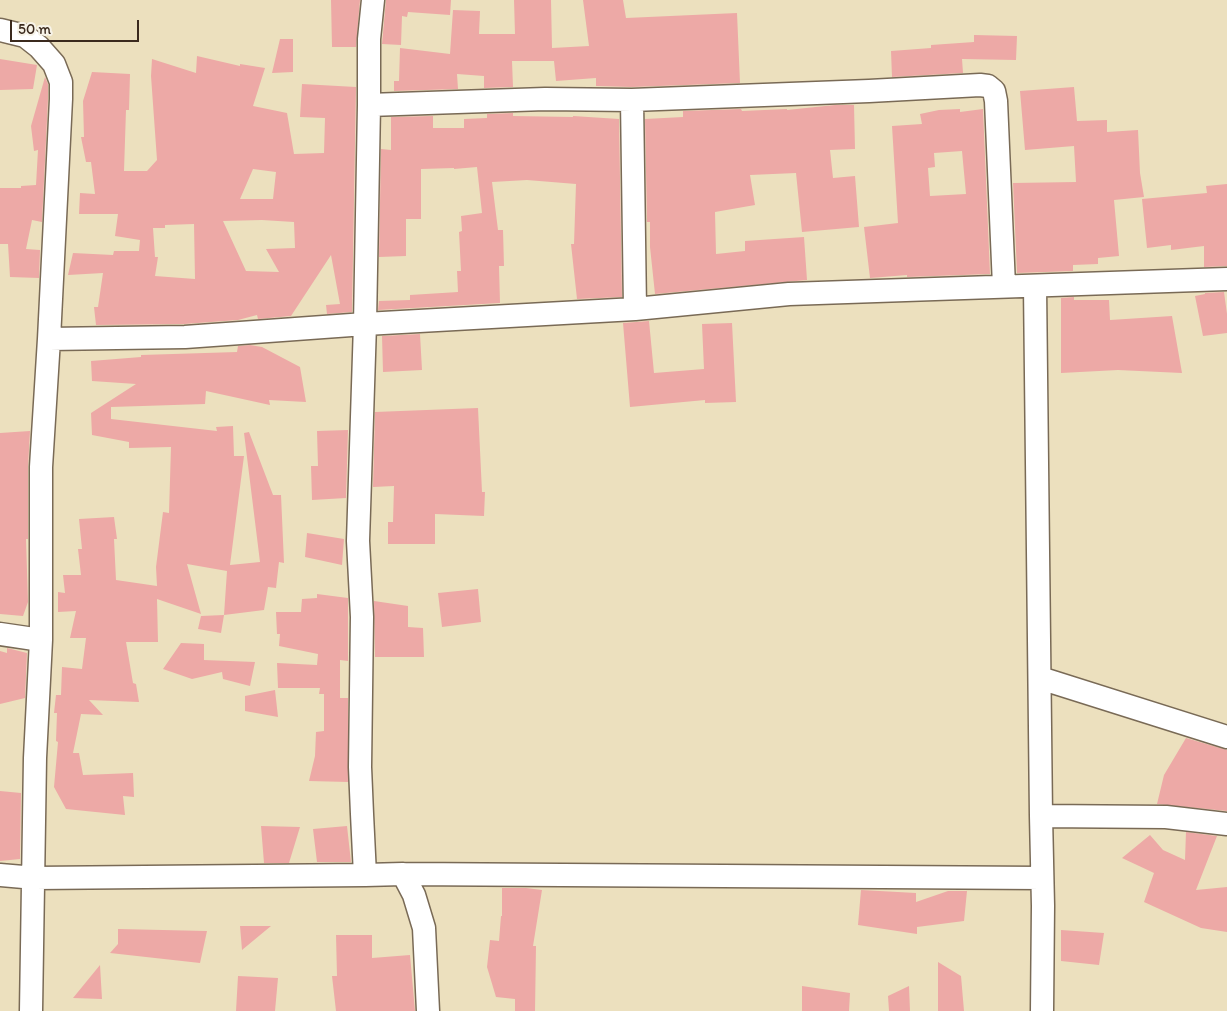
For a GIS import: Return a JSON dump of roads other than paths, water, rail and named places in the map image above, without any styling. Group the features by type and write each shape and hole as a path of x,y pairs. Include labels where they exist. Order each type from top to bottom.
{"street":[{"path":"365,875 360,767 362,627 358,542 365,324 369,39 373,0"},
{"path":"0,30 25,36 39,47 54,64 60,82 62,99 41,467 41,640 36,758 31,1011"},
{"path":"369,106 544,99 632,100 980,85 992,88 996,95 1004,286"},
{"path":"632,100 635,309"},
{"path":"49,339 184,337 365,324 635,309 789,294 1227,279"},
{"path":"1035,286 1042,1011"},
{"path":"0,634 41,640"},
{"path":"1040,678 1227,737"},
{"path":"1041,816 1166,816 1227,824"},
{"path":"403,874 414,895 424,928 428,1011"},
{"path":"0,875 34,878 403,874 1042,878"}]}
